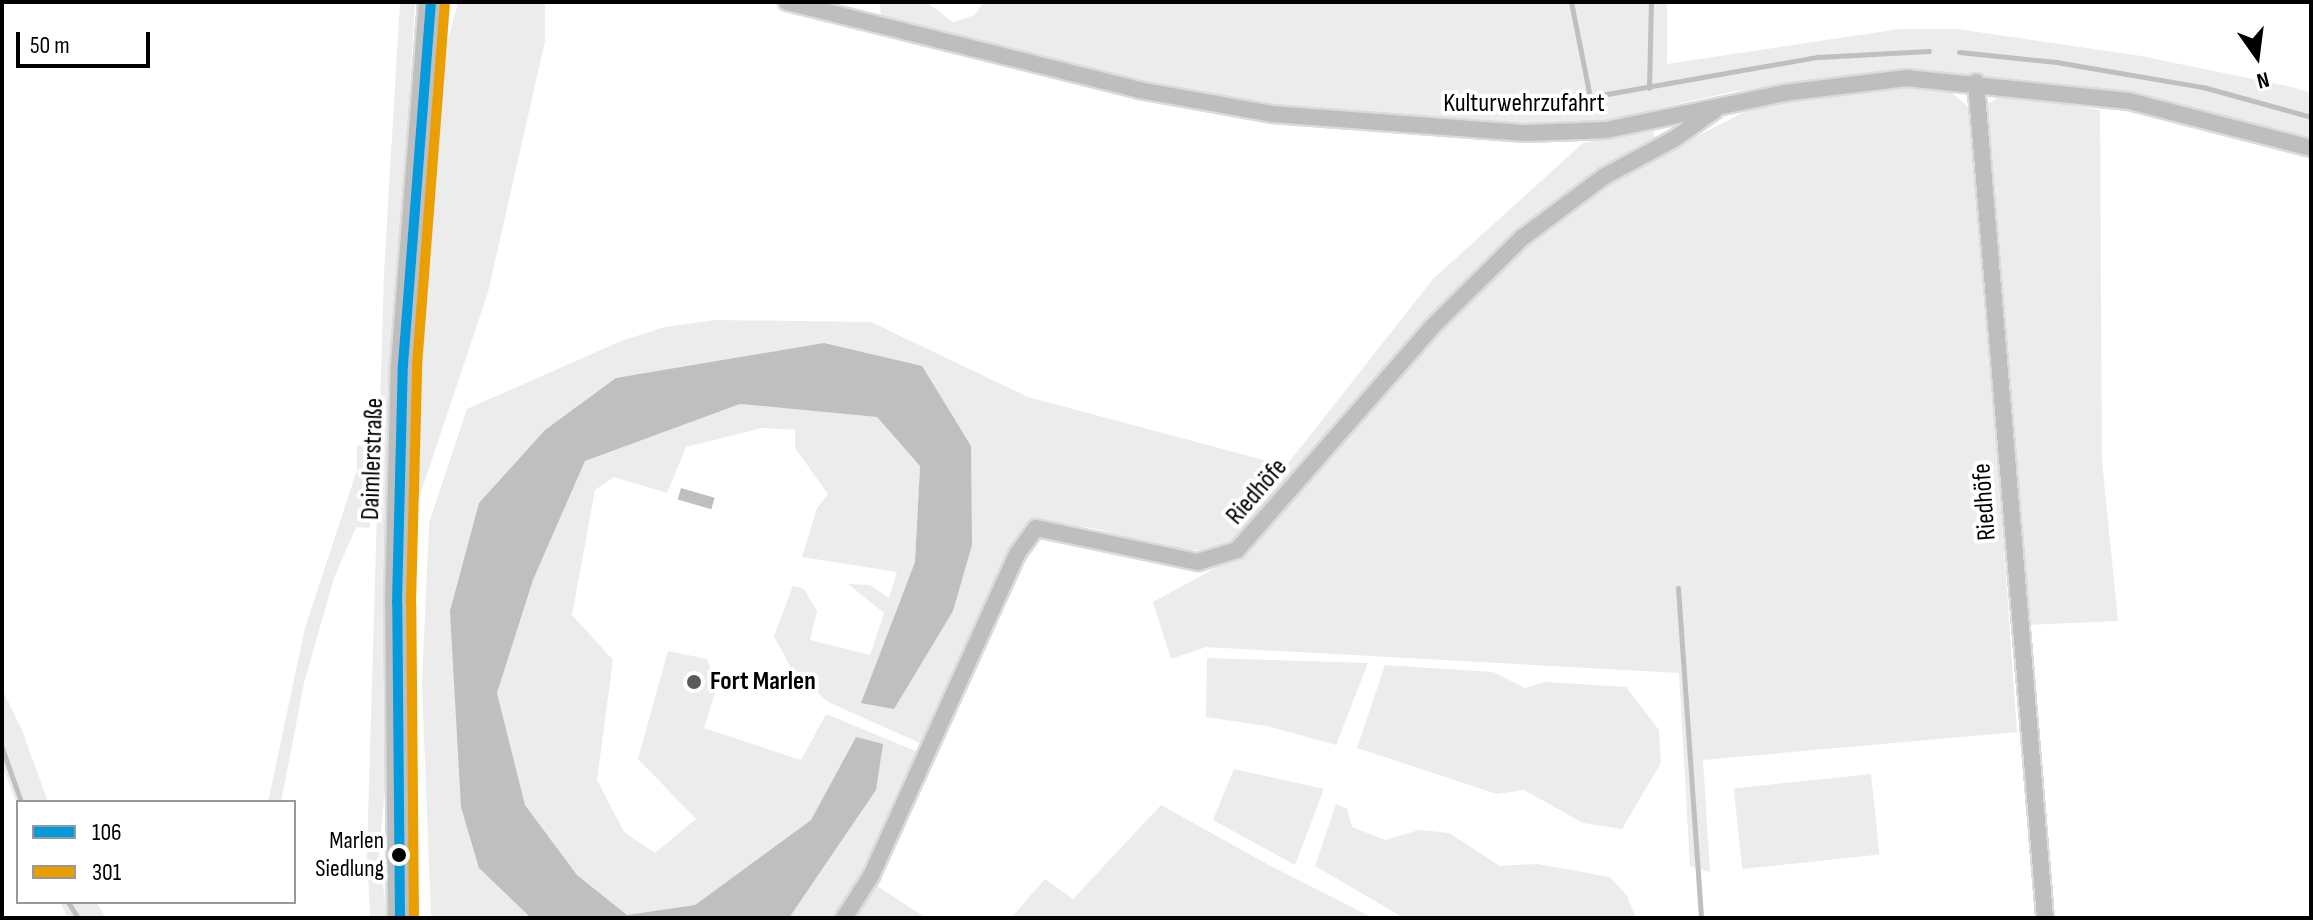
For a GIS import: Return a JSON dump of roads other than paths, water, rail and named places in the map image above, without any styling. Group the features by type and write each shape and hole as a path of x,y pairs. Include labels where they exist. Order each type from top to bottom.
{"main road":[{"name":"Daimlerstraße","path":"400,918 397,603 403,365 431,2"}],"street":[{"name":"Kulturwehrzufahrt","path":"787,2 1139,90 1272,114 1526,133 1606,130 1863,80 1976,82 2129,101 2311,148"},
{"name":"Riedhöfe","path":"1976,82 2045,918"},
{"name":"Riedhöfe","path":"844,918 871,876 1030,534 1036,528 1075,533 1198,562 1237,550 1432,327 1522,238 1605,176 1674,139 1720,107"}],"waterway":[{"path":"1571,2 1590,97 1818,57 1929,51"},
{"path":"1649,88 1651,2"},
{"path":"1959,52 2056,62 2203,87 2311,117"},
{"path":"1678,588 1701,918"},
{"path":"2,748 20,800"},
{"path":"69,904 78,918"}],"place":[{"name":"Fort Marlen","path":"694,682"},
{"name":"Marlen Siedlung","path":"399,855"}]}
